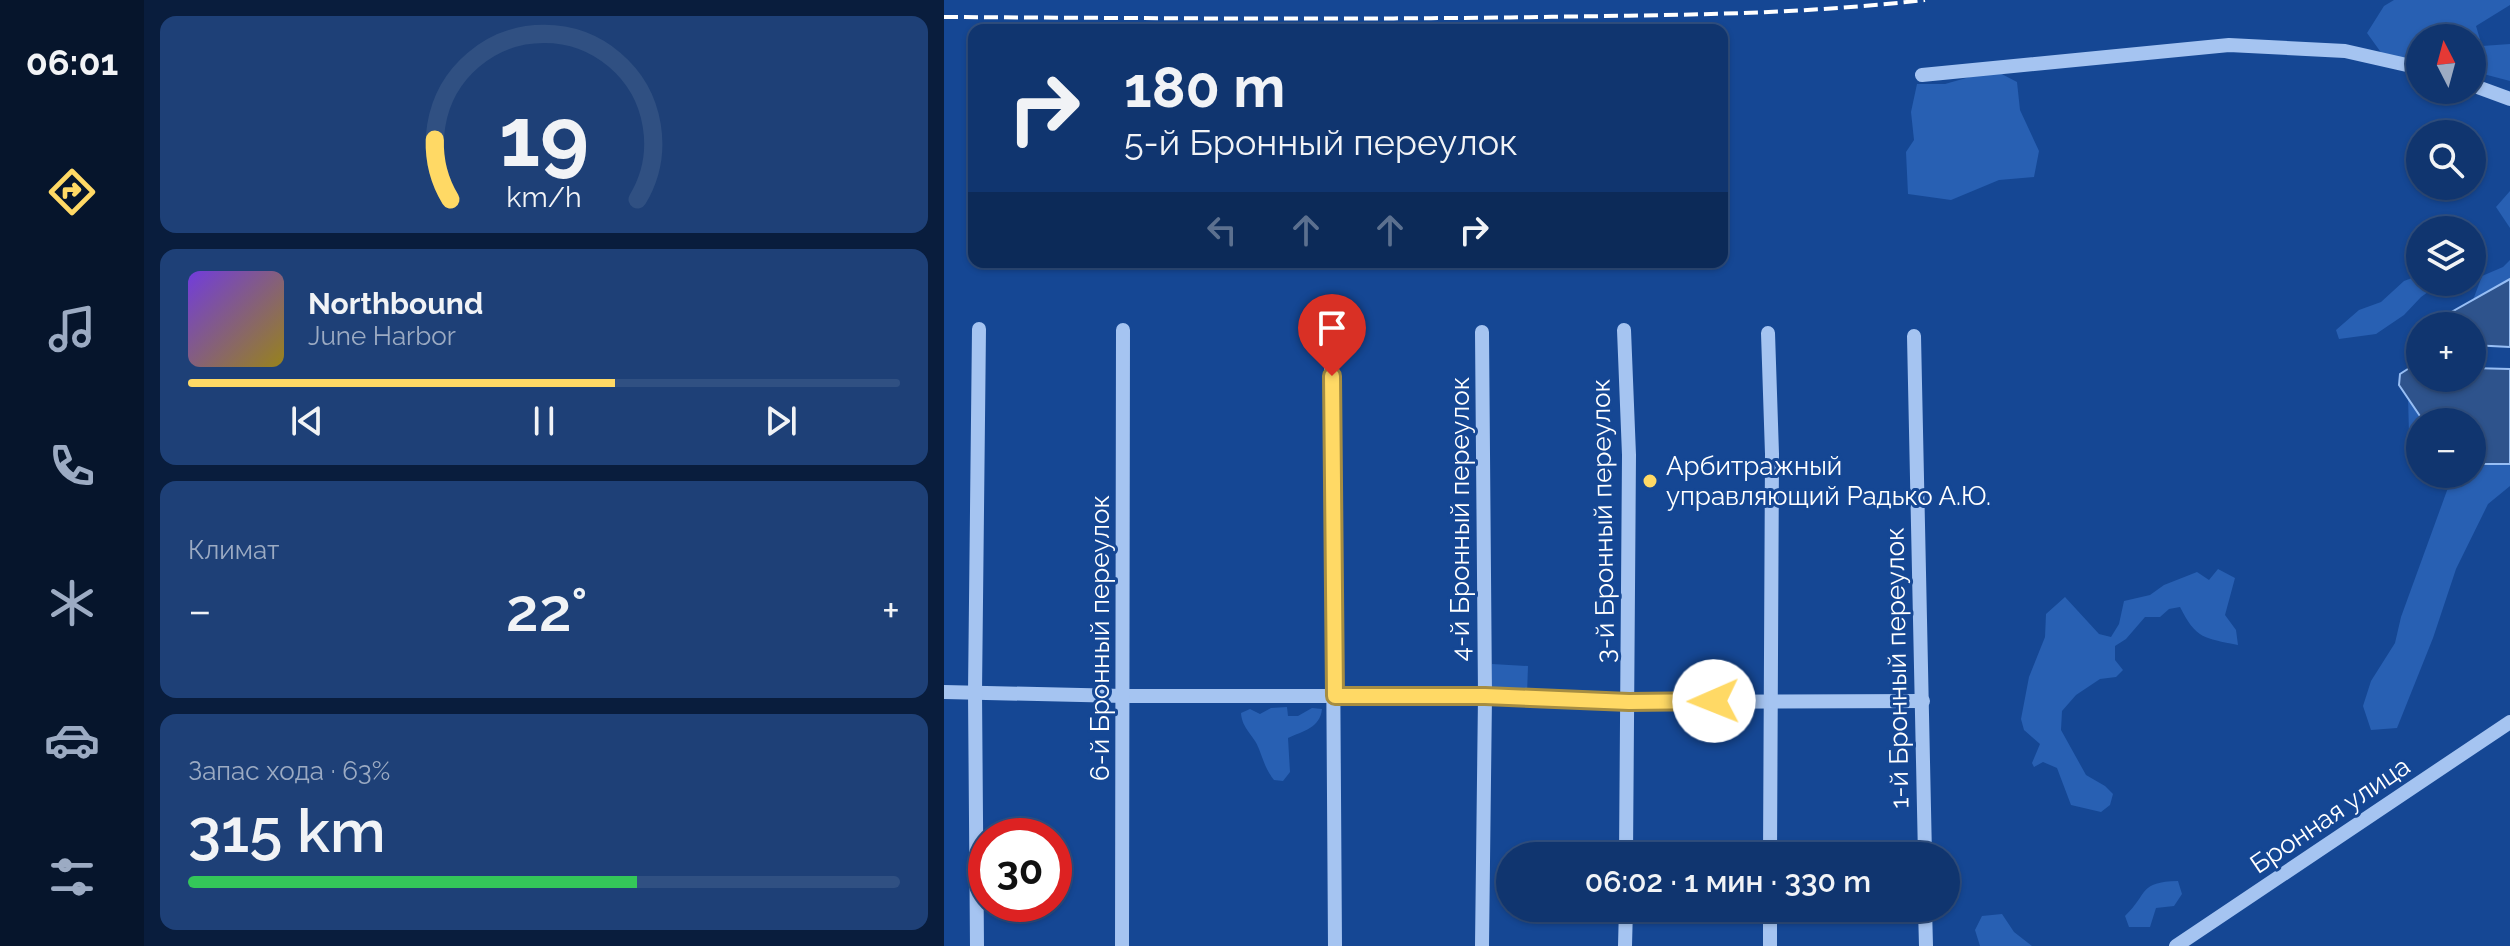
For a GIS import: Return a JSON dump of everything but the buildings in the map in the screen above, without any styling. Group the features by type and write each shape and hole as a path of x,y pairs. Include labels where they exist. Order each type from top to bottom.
{"street":[{"path":"1922,75 2229,45 2345,51 2406,65"},
{"path":"2486,90 2510,99"},
{"path":"977,946 975,692 979,329"},
{"name":"6-й Бронный переулок","path":"1122,946 1123,330"},
{"name":"3-й Бронный переулок","path":"1624,330 1629,455 1626,842"},
{"name":"4-й Бронный переулок","path":"1482,332 1485,696 1482,946"},
{"path":"1768,333 1772,454 1770,842"},
{"name":"1-й Бронный переулок","path":"1914,336 1925,842"},
{"path":"1331,344 1335,946"},
{"path":"944,692 1124,696 1485,696 1629,702 1923,701"},
{"name":"Бронная улица","path":"2176,946 2510,722"},
{"path":"1625,946 1626,922"},
{"path":"1770,922 1770,946"},
{"path":"1925,922 1926,946"}],"shaded area":[{"path":"2394,0 2510,0 2510,5 2479,24 2406,24 2406,59 2385,58 2367,33 2384,6"},
{"path":"2510,44 2510,81 2486,75 2486,46"},
{"path":"1994,70 2017,82 2020,110 2039,151 2034,177 1999,180 1951,200 1908,194 1906,152 1914,140 1911,112 1917,84 1945,84"},
{"path":"2510,191 2510,228 2496,207"},
{"path":"2510,260 2510,279 2486,293 2486,274 2503,267"},
{"path":"2510,279 2510,347 2486,346 2486,312 2451,312 2480,296 2486,296 2486,293"},
{"path":"2404,281 2406,296 2422,296 2404,315 2376,334 2339,339 2336,330 2359,310 2381,302"},
{"path":"2486,368 2510,369 2510,464 2486,464 2486,408 2415,408 2399,385 2400,374 2406,370 2406,392 2486,392"},
{"path":"2408,395 2416,408 2408,408"},
{"path":"2486,464 2510,464 2510,486 2488,504 2456,569 2433,638 2397,728 2371,730 2363,706 2371,681 2395,643 2401,617 2448,488 2486,488"},
{"path":"2218,569 2235,578 2225,615 2236,630 2238,645 2202,635 2191,625 2180,607 2169,609 2160,617 2145,617 2126,639 2115,646 2115,660 2123,670 2116,677 2100,679 2076,695 2062,711 2061,730 2086,775 2113,794 2110,805 2101,812 2071,805 2057,768 2043,762 2034,767 2032,763 2040,744 2024,730 2021,719 2029,677 2045,637 2046,614 2065,597 2099,634 2111,637 2119,624 2124,601 2150,595 2164,585 2197,572 2209,580"},
{"path":"1492,664 1528,666 1527,694 1491,692"},
{"path":"1287,707 1288,716 1298,716 1312,708 1322,709 1314,725 1288,738 1290,772 1283,781 1274,780 1241,713 1250,709 1260,714 1271,708"},
{"path":"2178,881 2182,894 2174,906 2156,908 2150,927 2129,927 2125,916 2150,886"},
{"path":"2002,914 2014,932 2032,946 1980,946 1975,930 1982,916"}],"railway":[{"path":"944,17 1315,19 1635,16 1780,11 1925,0"}],"place":[{"name":"Арбитражный управляющий Радько А.Ю.","path":"1650,481"}],"route":[{"path":"1332,376 1335,696 1714,701"}]}
